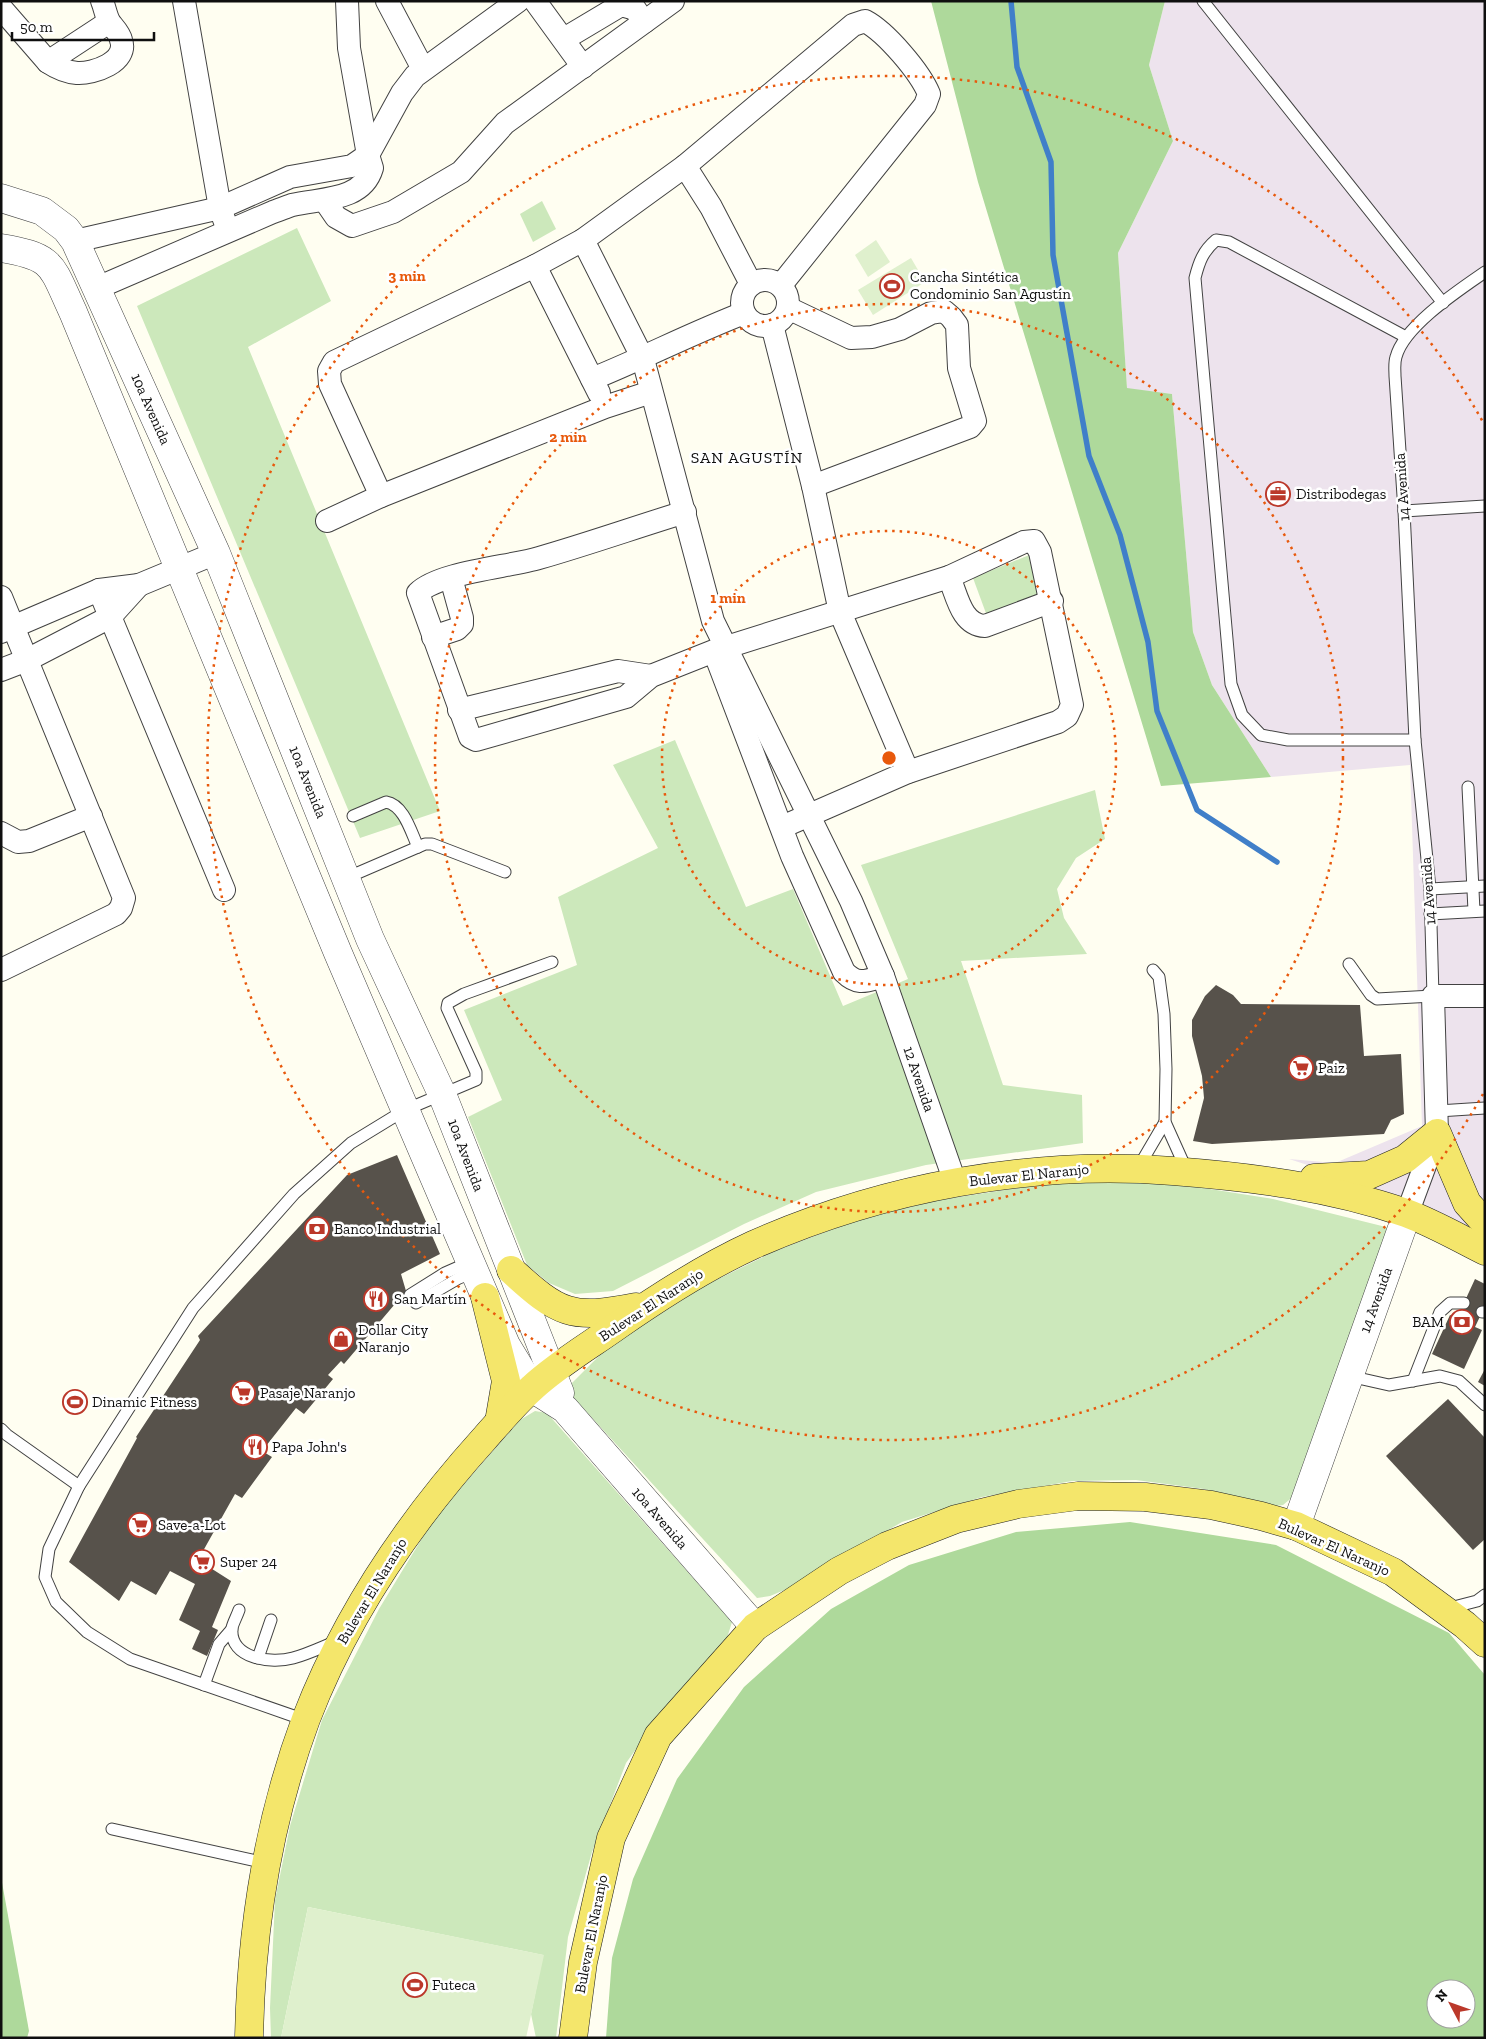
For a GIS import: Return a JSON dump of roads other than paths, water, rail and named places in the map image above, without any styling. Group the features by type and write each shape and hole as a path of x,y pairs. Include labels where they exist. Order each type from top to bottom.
{"main road":[{"path":"1258,1179 1369,1175 1405,1159 1438,1122 1467,1203 1485,1223"},
{"name":"Bulevar El Naranjo","path":"250,2038 252,1967 257,1915 266,1863 283,1790 306,1720 343,1638 385,1566 415,1520 499,1422 532,1388 553,1370 647,1305 750,1247 846,1210 955,1182 1058,1169 1138,1168 1188,1172 1258,1179 1338,1193 1407,1214 1485,1251"},
{"path":"511,1270 549,1302 576,1313 599,1315 647,1305"},
{"path":"485,1297 506,1381 499,1422"},
{"name":"Bulevar El Naranjo","path":"572,2038 583,1962 611,1838 658,1736 755,1627 839,1571 887,1546 956,1518 1018,1504 1078,1496 1153,1498 1211,1505 1296,1526 1393,1572 1444,1609 1485,1643"}],"street":[{"path":"184,1 220,208 228,230"},
{"path":"97,288 273,212 356,191 366,182 372,168 349,48 347,1"},
{"path":"387,1 423,69"},
{"path":"75,241 220,208 290,177 352,166 368,155 402,93 423,69 518,1"},
{"path":"535,1 583,67"},
{"path":"325,200 336,218 352,226 393,212 461,172 505,123 673,1"},
{"path":"564,39 620,5 634,9 644,22"},
{"path":"1,8 48,62 57,68 78,73 100,69 117,58 122,46 122,40 106,11 48,62"},
{"path":"382,496 330,384 329,371 334,362 535,266 583,240 686,166 853,25 865,21 877,27 924,82 929,94 925,104 781,285"},
{"path":"686,166 711,207 751,284"},
{"path":"264,188 274,200 273,212"},
{"name":"10a Avenida","path":"1,198 29,204 66,229 75,241 97,288 216,553 370,939 442,1094 511,1270 553,1370 565,1409"},
{"path":"583,240 643,359 720,650 792,856 821,917 844,972 852,980 864,982 883,976"},
{"name":"10a Avenida","path":"1,248 34,254 42,258 54,271 73,312 338,952 506,1345 532,1388 565,1409 755,1627"},
{"path":"535,266 605,407"},
{"path":"768,279 781,285 788,300 788,308 779,322 772,325 754,324 744,313 742,297 751,284 768,279"},
{"path":"788,308 851,338 872,337 900,329 931,313 944,311 952,317 957,325 959,368 975,421 970,427 813,486"},
{"path":"592,379 643,359 695,332 744,313"},
{"path":"772,325 813,486 840,612 908,772"},
{"path":"327,522 382,496 605,407 651,392"},
{"path":"685,512 536,559 451,578 425,586 418,593 465,730 470,737 476,740 626,697 651,676 720,650 949,577 1024,542 1034,542 1040,552 1052,601 1072,705 1067,716 1058,722 908,772 782,827"},
{"path":"7,629 99,590 138,585 216,553"},
{"path":"949,577 967,620 975,626 985,626 1052,601"},
{"path":"433,637 457,629 462,624 451,578"},
{"path":"1,670 27,660 110,617 138,585"},
{"path":"99,590 224,890"},
{"path":"1,597 7,629 27,660 123,892 123,903 116,914 1,970"},
{"name":"12 Avenida","path":"720,650 808,815 851,901 883,976 955,1182"},
{"path":"459,710 618,671 651,676"},
{"path":"1,833 18,842 29,842 91,816"},
{"path":"792,856 822,843"},
{"path":"338,952 370,939"},
{"path":"1433,996 1485,996"},
{"name":"14 Avenida","path":"1296,1526 1438,1122 1433,996"}],"lane":[{"path":"1202,1 1443,302"},
{"path":"1406,337 1230,242 1216,240 1206,249 1198,263 1195,278 1231,684 1242,716 1261,736 1288,740 1415,740"},
{"name":"14 Avenida","path":"1433,996 1430,889 1415,740 1404,511 1395,376 1396,357 1406,337 1443,302 1485,272"},
{"path":"1404,511 1485,506"},
{"path":"1430,914 1480,911 1468,787"},
{"path":"352,816 386,802 391,803 402,812 418,847"},
{"path":"346,878 418,847 432,844 442,846 505,872"},
{"path":"1430,889 1479,886"},
{"path":"306,1720 130,1659 87,1632 56,1602 45,1577 49,1549 79,1486 193,1308 237,1256 294,1194 352,1143 405,1110 472,1083 477,1076 447,1008 448,1003 464,994 552,962"},
{"path":"1349,964 1371,995 1377,999 1433,996"},
{"path":"1153,970 1159,977 1164,1014 1165,1122 1188,1172"},
{"path":"1438,1122 1485,1105"},
{"path":"1138,1168 1165,1122"},
{"path":"413,1299 445,1273 472,1267"},
{"path":"1413,1381 1440,1312 1450,1303 1464,1304"},
{"path":"1349,1376 1388,1385 1440,1376 1459,1382 1485,1405"},
{"path":"1,1429 79,1486"},
{"path":"1444,1609 1477,1601 1485,1595"},
{"path":"204,1685 219,1644 232,1629 239,1610"},
{"path":"258,1658 271,1620"},
{"path":"232,1629 236,1644 242,1651 269,1661 292,1659 343,1638"},
{"path":"112,1829 266,1863"}],"waterway":[{"path":"1011,1 1017,67 1051,162 1053,255 1089,456 1120,535 1148,642 1157,711 1197,810 1277,862"}],"place":[{"name":"Cancha Sintética Condominio San Agustín","path":"892,286"},
{"name":"Distribodegas","path":"1278,494"},
{"name":"Paiz","path":"1301,1068"},
{"name":"Banco Industrial","path":"317,1229"},
{"name":"San Martín","path":"376,1299"},
{"name":"BAM","path":"1462,1322"},
{"name":"Dollar City Naranjo","path":"341,1339"},
{"name":"Pasaje Naranjo","path":"243,1393"},
{"name":"Dinamic Fitness","path":"75,1402"},
{"name":"Papa John's","path":"255,1447"},
{"name":"Save-a-Lot","path":"140,1525"},
{"name":"Super 24","path":"202,1562"},
{"name":"Futeca","path":"415,1985"}],"district":[{"name":"SAN AGUSTÍN","path":"747,457"}]}
